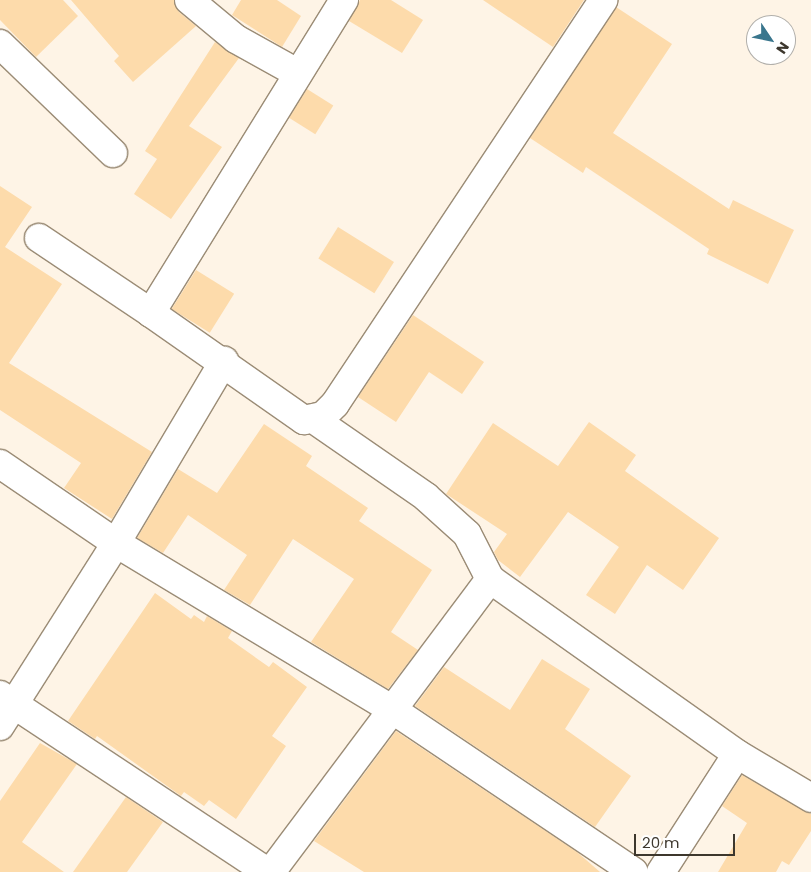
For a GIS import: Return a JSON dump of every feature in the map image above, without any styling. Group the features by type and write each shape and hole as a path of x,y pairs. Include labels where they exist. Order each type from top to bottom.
{"street":[{"path":"190,0 236,39 297,73"},
{"path":"151,314 297,73 344,0"},
{"path":"314,420 335,404 603,0"},
{"path":"1,49 113,153"},
{"path":"39,238 224,361 296,415 304,420 314,420 426,497 467,534 490,578 737,754 811,798"},
{"path":"224,361 116,543 5,709 267,872"},
{"path":"0,464 116,543 393,710 634,872"},
{"path":"271,872 490,578"},
{"path":"661,872 737,754"}],"building":[{"path":"0,0 63,0 78,16 36,57 0,20"},
{"path":"71,0 174,0 179,12 196,26 133,82 114,61 119,56"},
{"path":"241,0 277,0 301,16 282,47 232,15"},
{"path":"360,0 391,0 423,20 402,53 349,21"},
{"path":"483,0 584,0 553,47"},
{"path":"616,7 672,44 613,133 729,209 733,200 794,230 768,284 707,254 709,249 586,167 583,173 530,138"},
{"path":"215,42 239,58 189,126 222,147 171,219 134,194 157,159 145,151"},
{"path":"307,89 333,105 315,134 289,118"},
{"path":"0,186 32,207 5,247 62,284 9,363 152,452 112,519 64,488 81,463 0,410"},
{"path":"338,227 394,262 374,293 318,258"},
{"path":"196,270 234,294 210,333 172,309"},
{"path":"413,315 484,362 462,394 429,372 396,422 358,397"},
{"path":"589,422 636,455 625,471 719,538 683,590 647,565 615,614 586,595 619,547 568,512 520,577 498,560 494,552 507,534 446,494 493,423 558,466"},
{"path":"264,424 312,456 306,466 368,508 359,521 432,570 391,632 418,650 388,689 311,642 354,579 293,539 250,605 224,590 247,555 188,515 163,553 137,538 178,469 217,493"},
{"path":"155,593 191,619 194,615 204,622 207,616 232,631 228,638 269,667 273,662 307,687 272,736 286,746 236,819 209,800 204,806 184,792 181,796 97,736 95,739 68,721"},
{"path":"542,659 590,689 565,729 631,776 595,827 415,706 444,667 510,710"},
{"path":"396,731 577,852 600,872 364,872 314,841"},
{"path":"40,743 77,764 22,842 64,872 0,872 0,801"},
{"path":"742,775 811,814 811,831 789,865 782,861 776,872 718,872 747,823 722,806"},
{"path":"126,797 163,822 127,872 73,872"}]}
